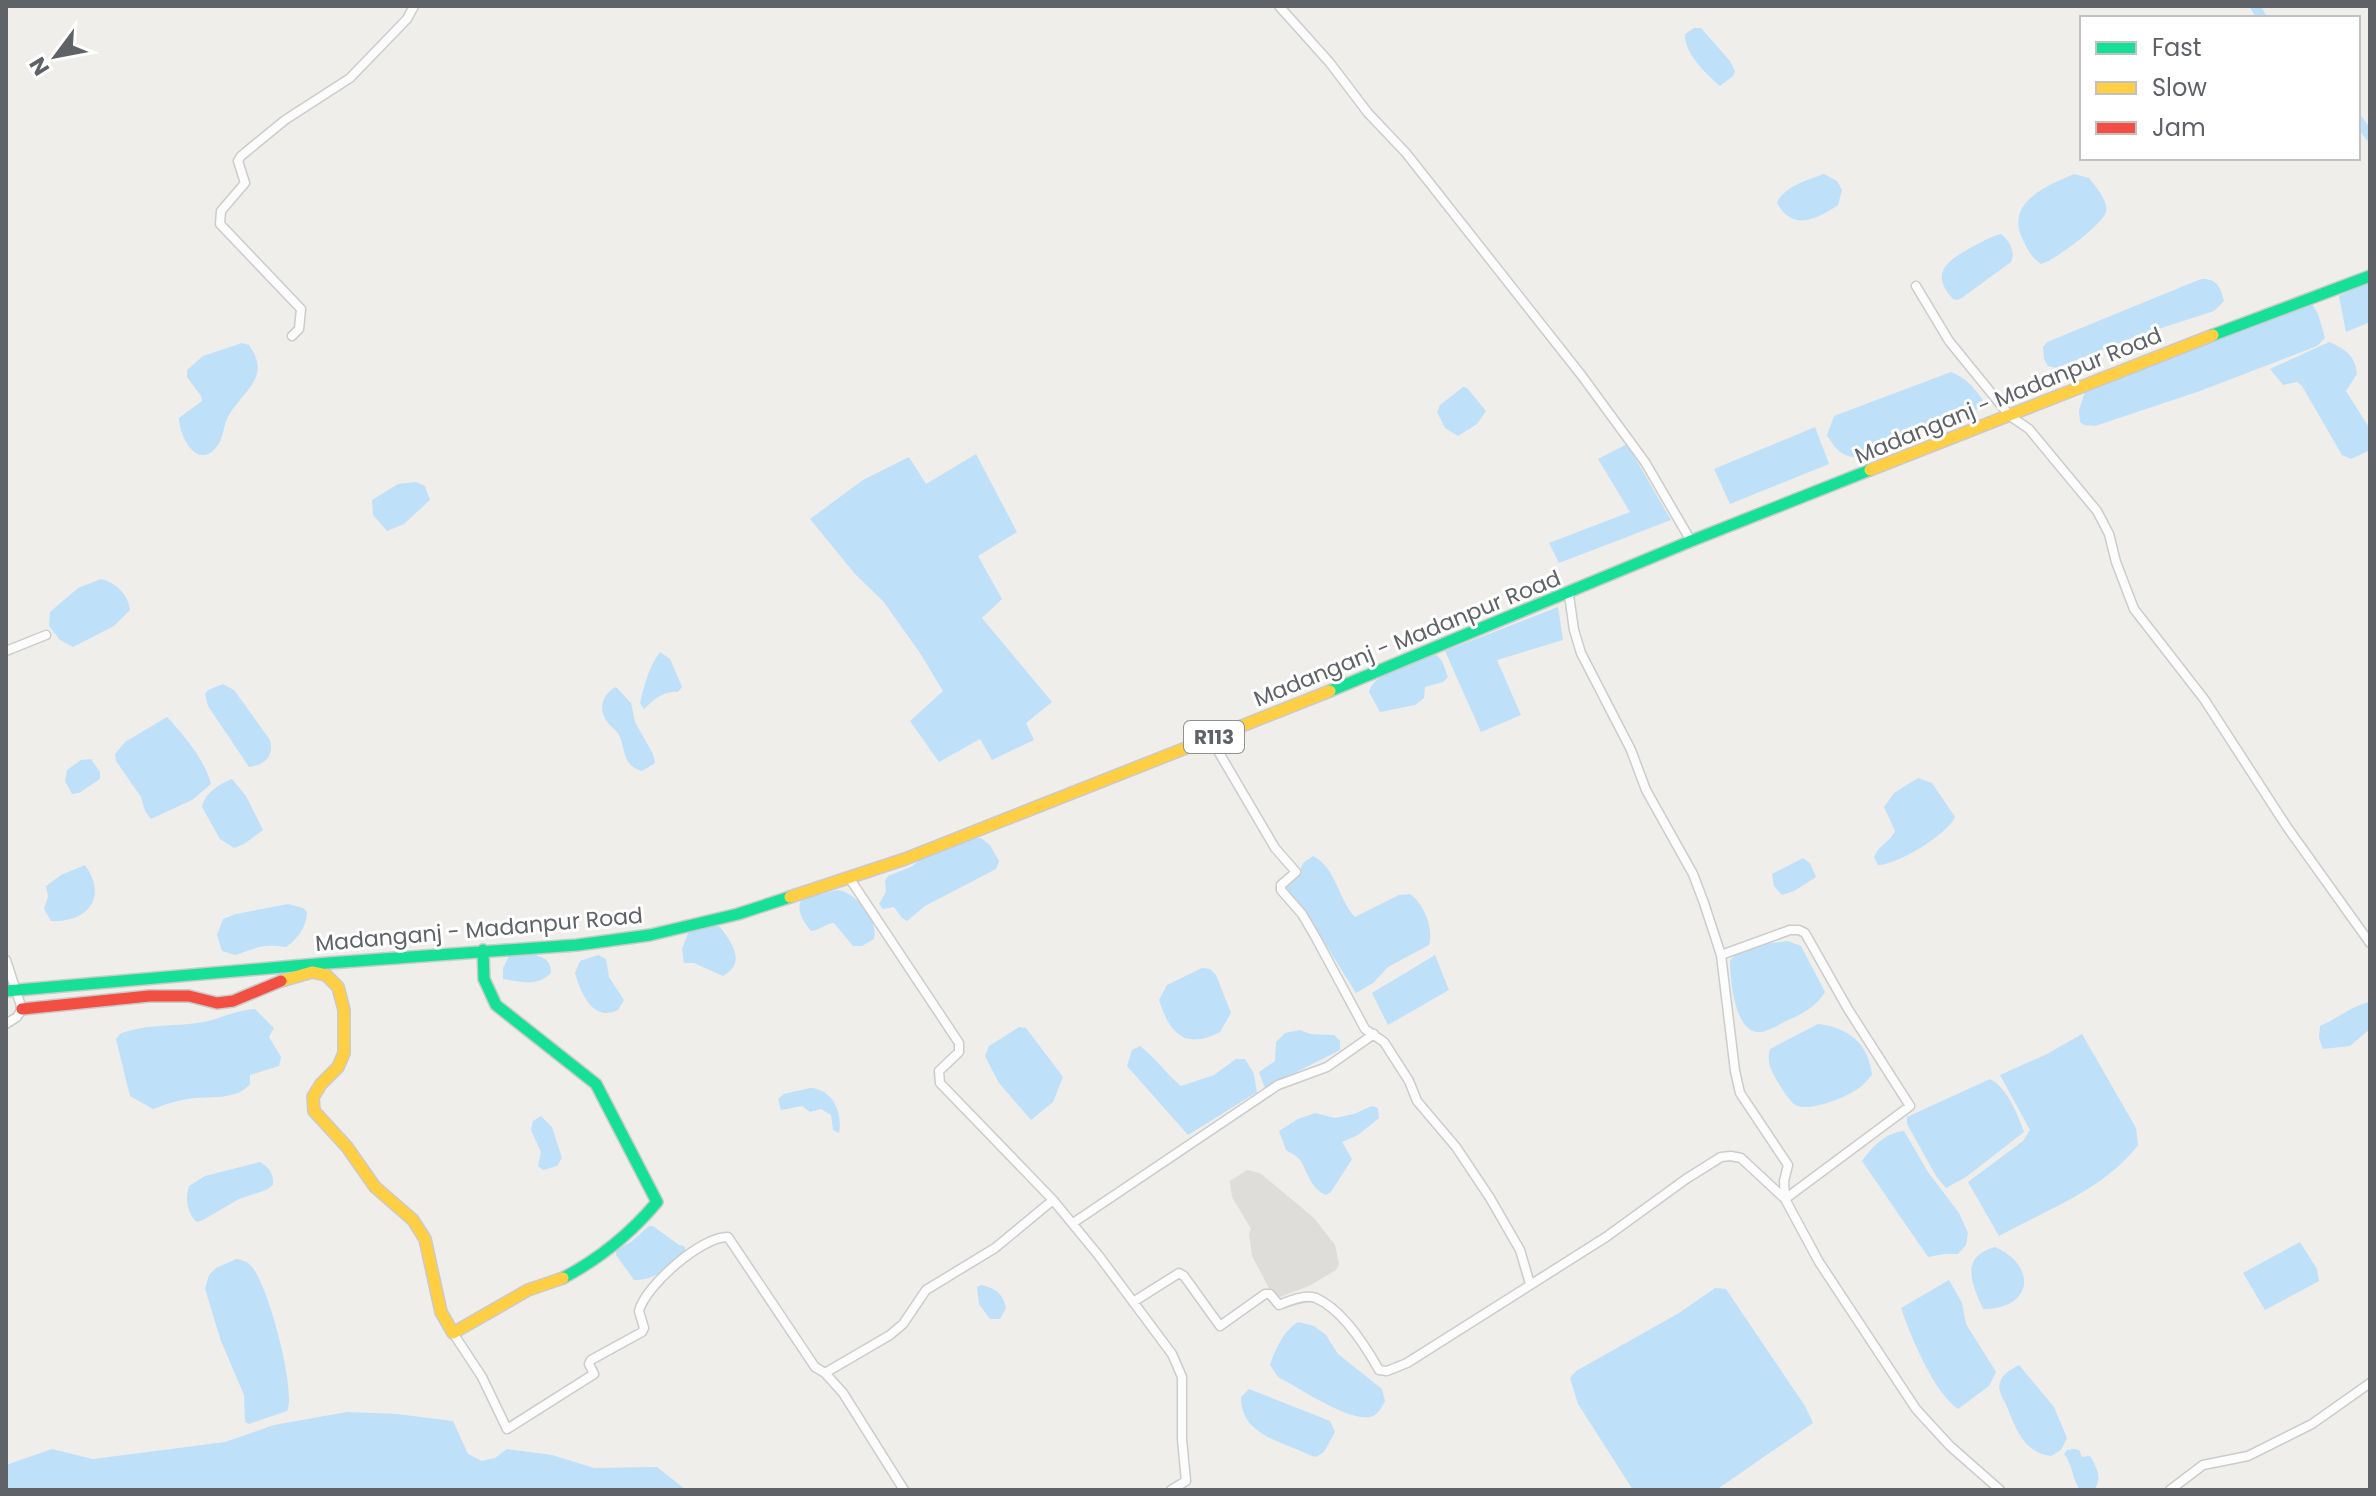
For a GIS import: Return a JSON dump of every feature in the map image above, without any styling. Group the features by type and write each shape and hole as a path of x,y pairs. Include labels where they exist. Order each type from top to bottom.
{"main road":[{"name":"Madanganj - Madanpur Road","path":"12,990 483,950 577,945 650,935 738,914 850,879 1211,739 1569,595 1691,541 2285,306 2370,276"},
{"path":"22,1009 149,996 189,996 217,1003 233,1001 275,983 312,972 326,975 338,987 344,1010 344,1053 338,1067 313,1097 314,1111 347,1147 375,1187 403,1209 425,1239 441,1312 453,1333 528,1290 555,1283 589,1264 640,1222 657,1202 596,1084 496,1005 487,990 483,974 483,950"}],"street":[{"path":"292,336 299,329 301,309 220,224 221,211 245,183 246,177 238,161 285,120 350,78 407,19 414,6"},
{"path":"1279,6 1330,63 1368,113 1406,153 1582,376 1645,462 1691,541"},
{"path":"1916,286 1949,341 2010,416 2029,429 2097,511 2109,534 2134,609 2204,699 2287,827 2370,943"},
{"path":"1569,595 1581,653 1631,750 1646,790 1693,874 1721,955 1740,1093 1788,1165 1784,1181 1785,1199"},
{"path":"6,651 46,635"},
{"path":"1211,739 1275,848 1295,869 1296,872 1281,885 1281,890 1302,914 1360,1022 1384,1042 1409,1081 1417,1101 1456,1147 1490,1198 1520,1250 1530,1284"},
{"path":"850,879 959,1043 959,1052 939,1071 940,1083 1073,1223 1180,1368 1186,1481 1171,1490"},
{"path":"1721,955 1790,930 1805,933 1848,1009 1910,1106 1785,1199"},
{"path":"6,960 12,990 22,1009 17,1017 6,1024"},
{"path":"1073,1223 1278,1085 1327,1067 1374,1034"},
{"path":"1133,1302 1179,1273 1220,1326 1265,1294 1270,1294 1279,1305 1305,1297 1316,1298 1344,1320 1379,1370 1387,1371 1407,1363 1606,1237 1721,1157 1741,1158 1785,1199 1819,1262 1916,1409 1950,1446 2000,1490"},
{"path":"825,1373 890,1335 903,1324 926,1290 995,1248 1053,1200"},
{"path":"453,1333 482,1377 507,1429 594,1374 589,1364 599,1355 642,1332 644,1328 639,1311 646,1295 689,1254 709,1241 728,1237 815,1367 825,1373 843,1393 904,1490"},
{"path":"2170,1490 2203,1465 2248,1456 2312,1424 2370,1383"}],"shaded area":[{"path":"1247,1170 1260,1173 1314,1218 1335,1245 1339,1264 1336,1270 1309,1286 1280,1297 1271,1292 1252,1256 1251,1229 1232,1197 1230,1181"}],"water":[{"path":"1694,28 1701,28 1735,71 1720,86 1688,48 1685,34"},
{"path":"1824,174 1837,181 1842,190 1838,205 1806,220 1790,218 1783,212 1777,203 1785,192"},
{"path":"2074,174 2089,178 2104,199 2106,212 2077,242 2041,264 2022,238 2019,214 2041,190"},
{"path":"2001,234 2011,246 2011,262 1963,297 1953,299 1942,281 1944,268 1964,252"},
{"path":"2201,279 2214,282 2221,292 2224,301 2214,311 2140,335 2056,368 2048,366 2044,359 2043,347 2047,342"},
{"path":"2370,280 2370,322 2346,332 2339,296"},
{"path":"2310,301 2318,314 2325,338 2317,346 2200,391 2095,426 2080,422 2079,410 2085,392"},
{"path":"2329,342 2344,350 2354,362 2357,374 2346,391 2370,429 2370,450 2351,459 2342,455 2302,386 2297,382 2283,385 2270,369"},
{"path":"242,343 249,345 255,356 257,375 229,415 218,445 208,454 201,455 185,441 180,425 179,418 202,401 187,377 187,370 203,356"},
{"path":"1951,372 1974,388 1984,402 1983,406 1967,415 1904,435 1856,457 1838,450 1827,435 1834,416"},
{"path":"1463,387 1486,411 1477,424 1458,436 1445,428 1437,412 1440,405"},
{"path":"1815,427 1829,464 1730,504 1714,469"},
{"path":"1627,444 1671,520 1559,563 1549,543 1630,512 1598,459"},
{"path":"976,454 1017,532 978,556 1002,599 982,618 1052,702 1026,723 1034,740 992,760 980,739 939,762 910,721 943,691 883,601 855,574 810,519 863,480 909,457 926,484"},
{"path":"416,482 425,486 430,500 404,524 387,531 373,515 372,500 398,484"},
{"path":"101,579 120,590 130,610 114,626 73,647 60,640 49,626 50,612 78,588"},
{"path":"1558,607 1563,640 1497,660 1521,715 1481,732 1445,651"},
{"path":"660,652 670,659 682,687 678,692 659,697 644,709 640,703 643,690"},
{"path":"1437,655 1448,677 1443,682 1425,687 1424,698 1415,705 1380,712 1369,692 1378,679 1397,668"},
{"path":"223,684 234,690 270,740 269,755 260,764 249,767 208,706 205,694"},
{"path":"616,687 631,703 635,722 653,754 655,763 642,771 628,761 619,735 604,715 602,706 605,697"},
{"path":"167,717 199,757 211,784 192,800 151,819 141,797 116,761 115,754 125,742"},
{"path":"91,759 100,772 100,779 79,793 72,794 65,781 67,770 81,760"},
{"path":"1918,778 1932,783 1955,817 1921,848 1878,865 1874,857 1876,853 1895,831 1884,807 1894,793"},
{"path":"232,779 246,796 263,830 234,848 220,839 202,807 213,790"},
{"path":"972,838 981,838 990,845 999,861 996,869 925,906 907,921 894,907 883,909 879,904 886,892 885,880 888,876 911,867 929,853"},
{"path":"1313,856 1332,875 1355,917 1399,895 1410,894 1427,917 1429,945 1388,967 1373,983 1356,993 1301,905 1286,888 1296,879 1303,863"},
{"path":"1803,858 1810,863 1816,877 1782,895 1774,886 1772,874"},
{"path":"85,865 95,888 90,906 75,918 51,921 44,909 48,896 46,886 61,875"},
{"path":"837,890 852,896 870,915 874,939 862,946 853,946 834,923 811,931 808,928 800,911 802,899"},
{"path":"288,904 307,912 301,932 286,947 264,946 235,955 222,951 217,935 223,919"},
{"path":"708,923 720,927 735,953 734,965 723,976 694,963 684,963 682,949 690,928"},
{"path":"1788,941 1801,946 1825,992 1808,1010 1776,1027 1757,1032 1744,1023 1739,1014 1730,961 1749,948"},
{"path":"525,951 546,960 551,973 534,982 503,979 503,968 510,954"},
{"path":"598,955 606,959 609,977 624,1000 618,1010 609,1013 589,1004 575,973 580,961"},
{"path":"1435,955 1449,990 1388,1025 1372,993"},
{"path":"1202,968 1210,969 1216,975 1231,1013 1220,1032 1188,1039 1180,1036 1168,1022 1159,1000 1167,985"},
{"path":"2370,1002 2370,1029 2350,1046 2323,1049 2319,1038 2320,1026"},
{"path":"255,1009 274,1028 269,1037 281,1057 279,1066 250,1075 250,1084 245,1089 225,1096 185,1099 153,1109 130,1096 116,1039 120,1034 141,1028 204,1022"},
{"path":"1818,1024 1839,1029 1855,1039 1867,1054 1872,1075 1861,1087 1845,1096 1817,1106 1800,1107 1790,1100 1774,1075 1769,1063 1770,1049"},
{"path":"1019,1027 1026,1028 1063,1077 1053,1102 1031,1120 999,1083 985,1056 989,1046"},
{"path":"1300,1030 1310,1034 1334,1035 1340,1041 1340,1050 1265,1088 1259,1072 1275,1061 1276,1042 1285,1033"},
{"path":"2082,1034 2136,1128 2138,1145 2092,1186 1999,1236 1968,1182 2023,1141 2030,1130 2000,1075"},
{"path":"1140,1046 1181,1086 1214,1075 1236,1059 1245,1059 1254,1074 1257,1092 1188,1135 1127,1066 1132,1050"},
{"path":"1990,1079 2007,1095 2024,1132 1966,1177 1946,1188 1907,1124 1907,1117"},
{"path":"810,1088 825,1093 835,1103 839,1133 833,1130 831,1115 821,1109 810,1112 802,1106 781,1110 778,1099 784,1094"},
{"path":"1372,1106 1378,1108 1379,1118 1358,1135 1342,1142 1352,1159 1326,1195 1311,1181 1301,1161 1286,1150 1279,1131 1315,1113 1335,1118"},
{"path":"541,1116 552,1127 562,1158 557,1166 543,1170 538,1166 541,1152 531,1130 533,1121"},
{"path":"1904,1131 1928,1172 1959,1213 1968,1233 1966,1245 1958,1254 1928,1257 1862,1161 1880,1141"},
{"path":"260,1162 270,1171 273,1185 239,1199 203,1220 197,1222 194,1219 188,1206 189,1186 205,1176"},
{"path":"649,1226 684,1246 686,1251 656,1275 634,1280 616,1255 616,1250"},
{"path":"2300,1242 2317,1269 2319,1281 2265,1310 2243,1273"},
{"path":"1995,1247 2018,1264 2024,1285 2012,1302 1983,1309 1972,1281 1972,1264 1976,1257"},
{"path":"236,1259 252,1267 266,1294 288,1383 287,1411 249,1424 245,1422 244,1395 221,1341 205,1289 209,1275 216,1268"},
{"path":"1949,1280 1962,1303 1966,1324 1996,1372 1989,1386 1958,1409 1932,1377 1901,1308"},
{"path":"981,1285 1003,1298 1006,1308 1000,1319 990,1319 979,1304 977,1287"},
{"path":"1715,1288 1726,1289 1805,1406 1813,1423 1716,1490 1633,1490 1578,1404 1570,1378 1576,1371 1679,1313"},
{"path":"1298,1322 1314,1326 1326,1335 1338,1354 1382,1389 1385,1401 1377,1413 1364,1417 1339,1410 1278,1377 1270,1365 1272,1359 1284,1335"},
{"path":"2019,1365 2054,1407 2067,1438 2061,1450 2051,1456 2034,1450 2022,1439 2000,1392 2001,1379"},
{"path":"1249,1389 1330,1421 1335,1432 1324,1452 1312,1456 1255,1429 1243,1410 1241,1397"},
{"path":"347,1412 453,1421 468,1454 482,1461 495,1458 507,1449 552,1455 594,1468 657,1467 686,1490 6,1490 6,1465 52,1449 93,1459 225,1442 274,1425"},
{"path":"2079,1450 2082,1457 2090,1456 2095,1465 2099,1477 2094,1490 2080,1490 2077,1486 2064,1454"}],"waterway":[{"path":"2255,6 2261,16"},
{"path":"2360,123 2370,136"}],"traffic: fast":[{"path":"2213,335 2370,276"},
{"path":"1330,691 1870,470"},
{"path":"6,991 577,945 650,935 738,914 790,897"},
{"path":"483,950 484,979 496,1005 596,1084 657,1202 614,1244 563,1278"}],"traffic: slow":[{"path":"1870,470 2213,335"},
{"path":"790,897 905,859 1330,691"},
{"path":"281,981 312,972 326,975 338,987 344,1010 344,1053 338,1067 313,1097 314,1111 347,1147 375,1187 413,1220 425,1239 441,1312 453,1333 528,1290 563,1278"}],"traffic: jam":[{"path":"22,1009 149,996 189,996 217,1003 233,1001 281,981"}]}
